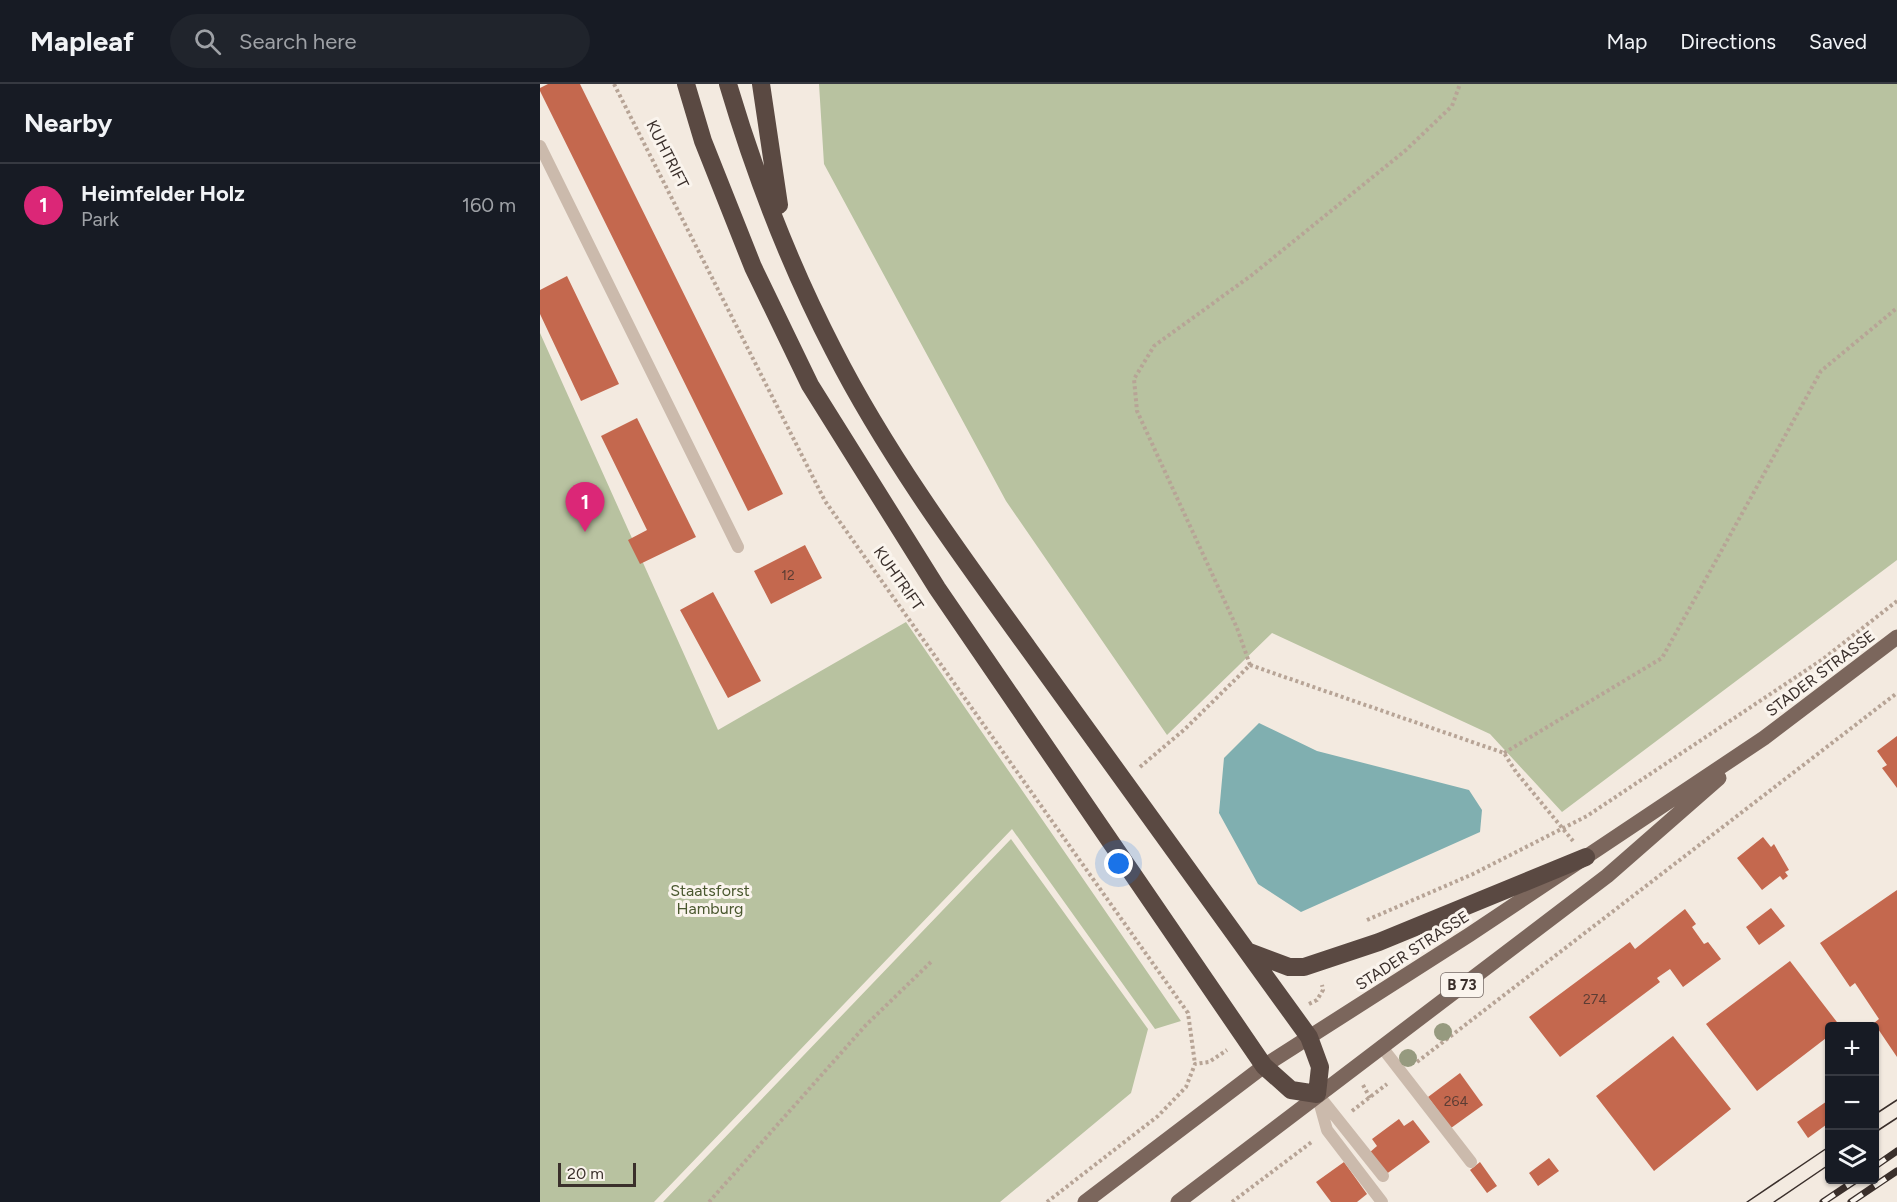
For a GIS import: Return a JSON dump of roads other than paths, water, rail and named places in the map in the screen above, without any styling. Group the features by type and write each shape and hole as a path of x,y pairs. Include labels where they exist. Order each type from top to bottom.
{"highway":[{"path":"686,84 703,141 753,267 810,385 937,588 1264,1066 1291,1090 1317,1094 1320,1067 1308,1037 974,572 881,431 835,353 785,243 742,130 728,84"},
{"path":"761,84 785,243"},
{"path":"1248,952 1289,968 1315,964 1379,942 1586,857"}],"main road":[{"name":"STADER STRASSE","path":"1085,1202 1264,1066 1586,857 1764,738 1897,637"},
{"name":"STADER STRASSE","path":"1178,1202 1317,1094 1607,876 1764,738"}],"lane":[{"path":"540,146 738,547"},
{"path":"1381,1046 1471,1162"},
{"path":"1317,1094 1383,1176"},
{"path":"1317,1094 1327,1130 1382,1202"}],"water":[{"path":"1259,723 1317,751 1469,790 1482,810 1480,832 1301,912 1258,884 1219,813 1224,758"}],"tram line":[{"path":"1879,1112 1897,1100"},
{"path":"1879,1130 1897,1118"},
{"path":"1747,1202 1825,1149"},
{"path":"1774,1202 1825,1167"}],"railway":[{"path":"1879,1164 1897,1151"},
{"path":"1851,1202 1897,1171"},
{"path":"1823,1202 1850,1184"}],"place":[{"name":"Heimfelder Holz","path":"585,532"}],"park label":[{"name":"Staatsforst Hamburg","path":"710,899"}]}
